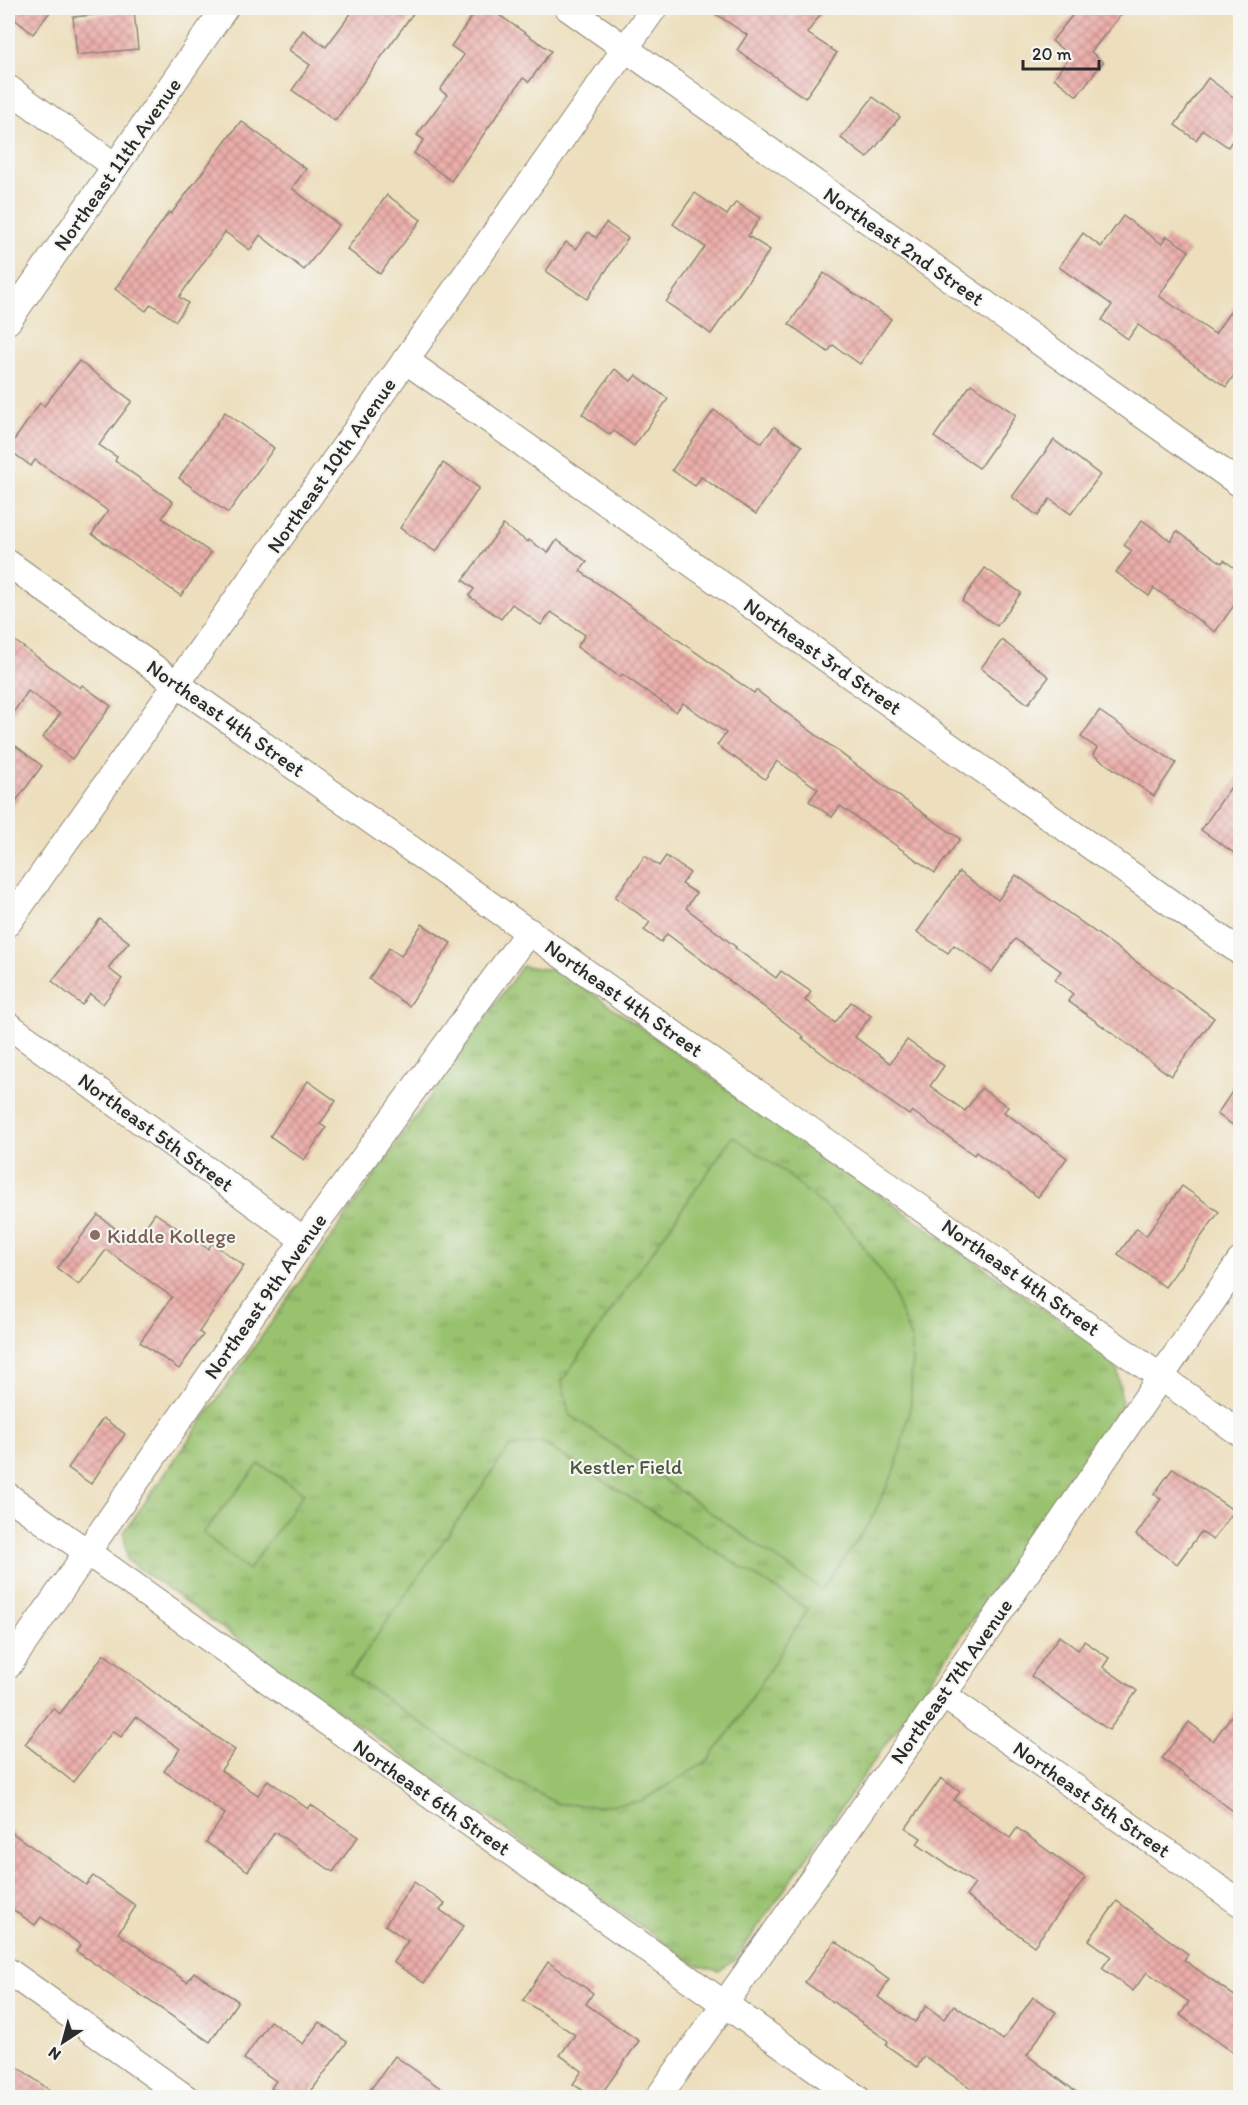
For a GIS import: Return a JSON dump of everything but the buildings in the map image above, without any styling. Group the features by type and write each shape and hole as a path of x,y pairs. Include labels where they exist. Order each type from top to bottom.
{"street":[{"name":"Northeast 11th Avenue","path":"8,321 225,8"},
{"name":"Northeast 2nd Street","path":"568,8 1240,484"},
{"name":"Northeast 10th Avenue","path":"8,922 654,8"},
{"path":"8,88 115,166"},
{"name":"Northeast 3rd Street","path":"405,360 1240,952"},
{"name":"Northeast 4th Street","path":"8,563 1240,1433"},
{"name":"Northeast 9th Avenue","path":"8,1666 304,1240 529,931"},
{"name":"Northeast 5th Street","path":"8,1025 304,1240"},
{"name":"Northeast 7th Avenue","path":"658,2097 943,1695 1240,1261"},
{"name":"Northeast 6th Street","path":"8,1496 857,2097"},
{"name":"Northeast 5th Street","path":"943,1695 1240,1903"},
{"path":"8,1971 186,2097"}],"green space":[{"name":"Kestler Field","path":"522,966 560,971 1090,1342 1118,1371 1122,1405 736,1959 719,1971 694,1964 127,1560 124,1532"},
{"path":"733,1136 783,1171 849,1227 890,1284 912,1342 911,1403 896,1467 870,1522 822,1590 569,1414 562,1381"},
{"path":"541,1442 808,1609 733,1727 708,1761 642,1801 600,1806 558,1804 470,1757 350,1674 509,1448"},
{"path":"259,1464 304,1493 248,1570 203,1533"}],"place":[{"name":"Kiddle Kollege","path":"95,1235"}]}
